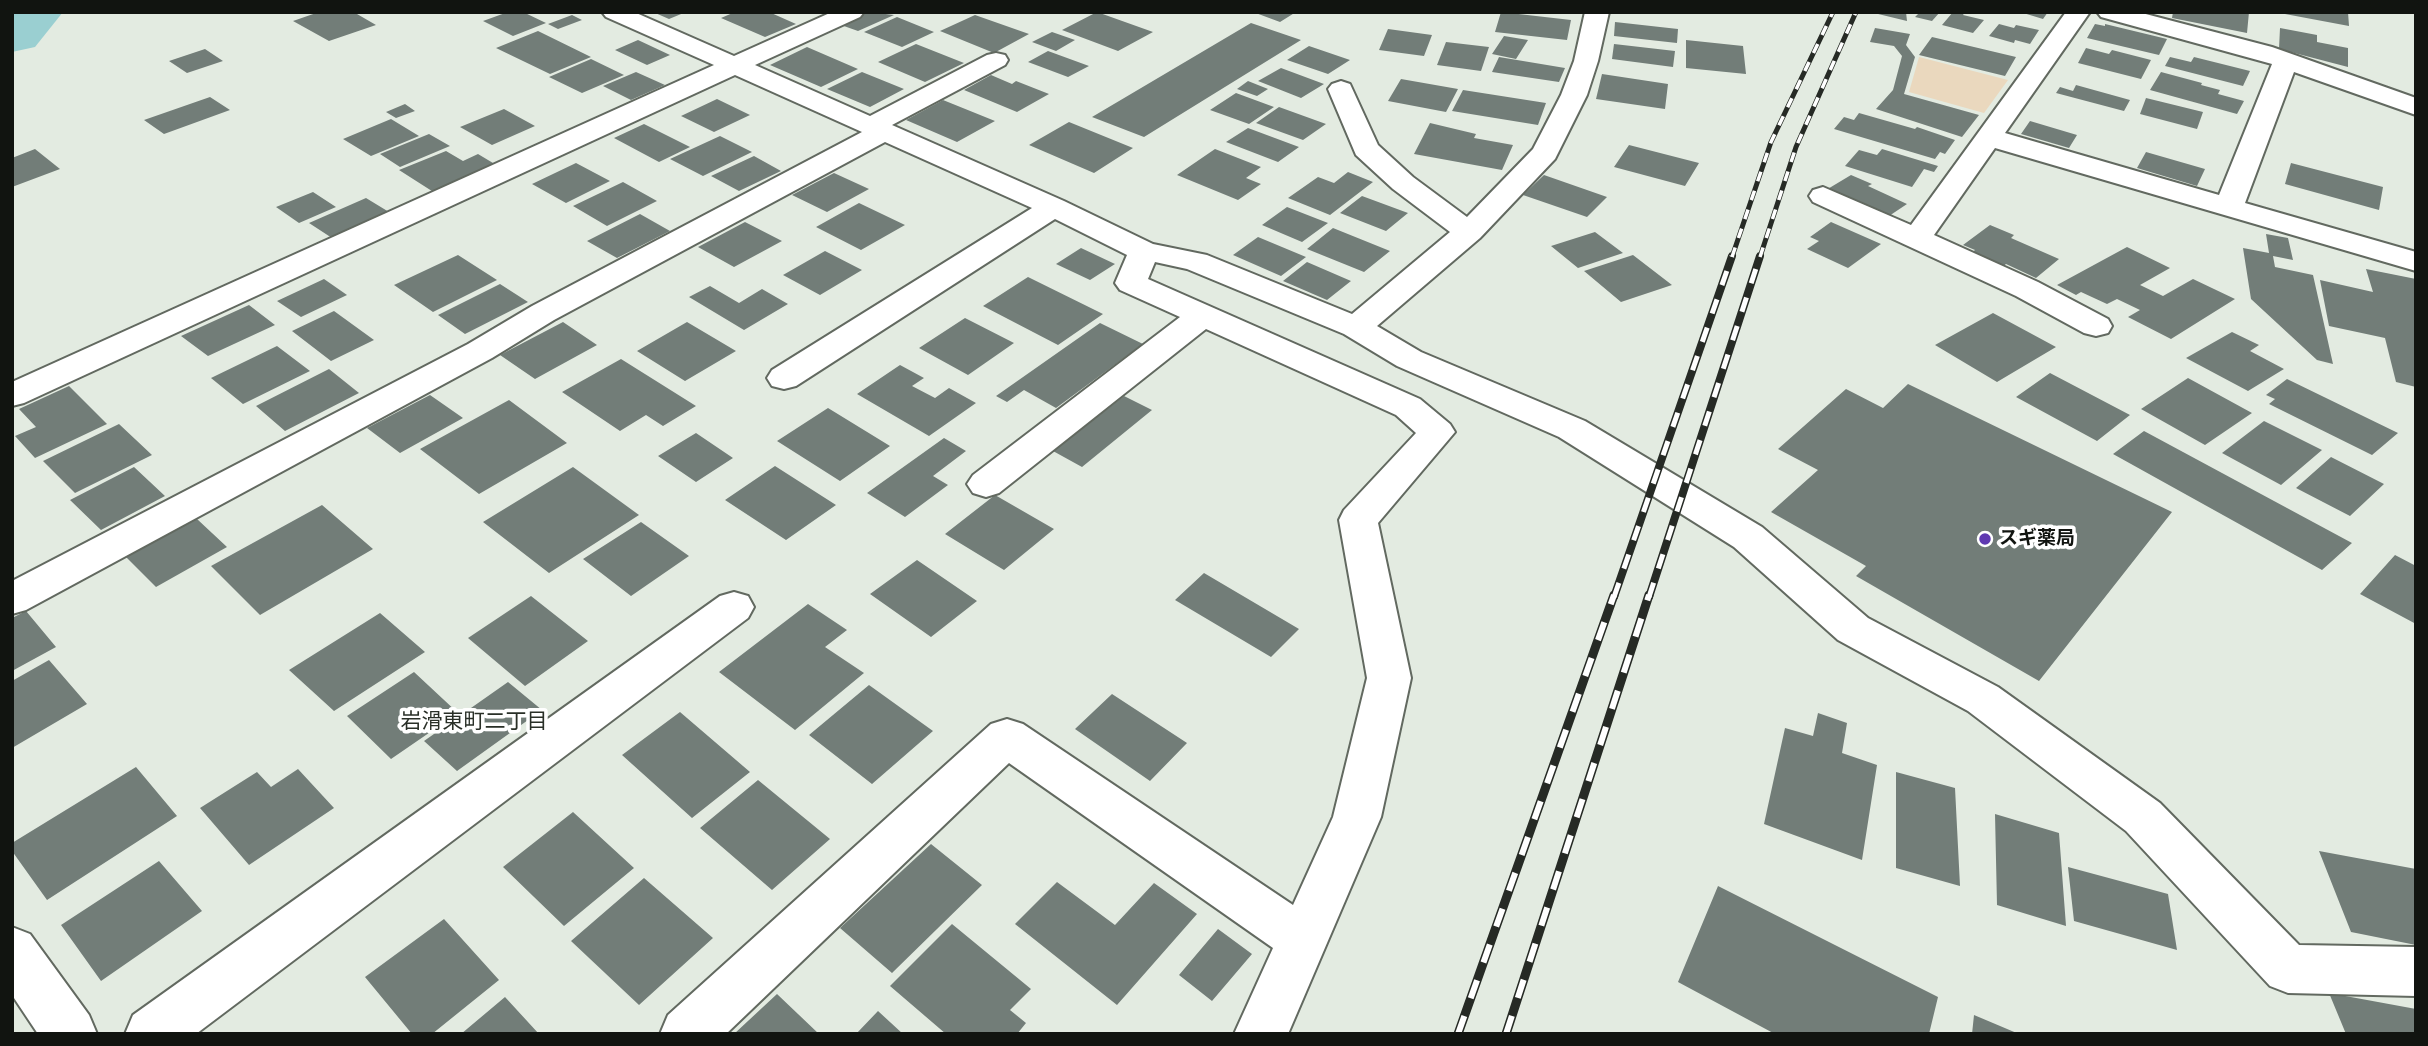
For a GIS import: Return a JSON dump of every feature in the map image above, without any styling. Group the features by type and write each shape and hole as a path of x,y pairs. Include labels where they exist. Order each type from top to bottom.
{"street":[{"path":"614,12 1054,207 1144,251 1196,262 1356,327 1409,359 1572,429 1748,537 1853,629 1983,699 2143,817 2288,969 2416,972"},
{"path":"12,395 852,12"},
{"path":"1356,327 1469,232 1545,153 1574,95 1586,61 1597,12"},
{"path":"1917,238 1991,138 2078,12"},
{"path":"2109,12 2263,52 2416,107"},
{"path":"12,599 480,351 543,313 877,129 996,60"},
{"path":"2228,208 2286,60"},
{"path":"1341,89 1366,149 1403,183 1469,232"},
{"path":"1991,138 2416,262"},
{"path":"1823,196 2026,289 2096,326"},
{"path":"784,378 1054,207"},
{"path":"1144,251 1131,284 1408,407 1437,432 1358,520 1389,678 1357,817 1261,1034"},
{"path":"986,484 1202,316"},
{"path":"152,1034 734,607"},
{"path":"687,1034 1007,737 1304,941"},
{"path":"12,951 71,1034"}],"shaded area":[{"path":"1919,57 2008,80 1984,113 1909,92"}],"building":[{"path":"319,12 362,12 357,14 376,25 329,41 293,21"},
{"path":"508,12 523,12 546,23 513,36 483,21"},
{"path":"653,12 686,12 669,19"},
{"path":"735,12 769,12 796,24 765,37 721,18"},
{"path":"869,12 894,15 858,31 841,25"},
{"path":"1097,12 1153,32 1118,51 1062,30"},
{"path":"1253,12 1296,12 1280,22"},
{"path":"1501,12 1571,20 1567,40 1495,32"},
{"path":"1906,12 1907,21 1874,13"},
{"path":"1920,12 1940,12 1932,21 1915,17"},
{"path":"1953,12 1965,12 1963,15 1984,20 1973,33 1942,25"},
{"path":"2020,12 2048,12 2043,19"},
{"path":"2173,12 2249,12 2247,33 2172,18"},
{"path":"2348,12 2349,26 2285,14"},
{"path":"572,15 582,20 558,29 548,24"},
{"path":"975,15 1029,34 994,53 940,31"},
{"path":"897,17 934,32 902,47 864,32"},
{"path":"1615,22 1678,29 1677,43 1614,36"},
{"path":"1251,23 1301,40 1144,137 1092,117"},
{"path":"1999,24 2039,30 2030,44 2015,40 2014,43 1989,36"},
{"path":"2095,24 2167,39 2159,55 2087,38"},
{"path":"1875,28 1910,34 1906,45 1915,57 1904,94 1979,115 1962,137 1876,109 1893,90 1902,56 1894,46 1870,42"},
{"path":"2280,28 2317,35 2317,42 2348,48 2348,67 2279,49"},
{"path":"1388,29 1432,35 1424,56 1379,50"},
{"path":"538,31 591,57 550,74 496,48"},
{"path":"1052,32 1075,40 1056,51 1032,42"},
{"path":"1504,36 1528,40 1516,59 1492,54"},
{"path":"1932,37 2016,57 2005,76 1919,55"},
{"path":"638,40 670,55 647,65 615,50"},
{"path":"1686,40 1743,46 1746,74 1686,68"},
{"path":"1446,42 1489,47 1481,71 1437,65"},
{"path":"916,44 964,63 925,82 878,62"},
{"path":"1614,44 1675,51 1673,67 1612,59"},
{"path":"1309,46 1350,60 1328,74 1287,60"},
{"path":"807,47 858,69 821,87 770,65"},
{"path":"2086,48 2109,54 2112,50 2151,60 2141,79 2078,63"},
{"path":"205,49 223,61 187,73 169,61"},
{"path":"1048,51 1089,66 1068,77 1028,62"},
{"path":"1499,57 1565,68 1559,82 1492,72"},
{"path":"2170,57 2191,62 2194,57 2250,71 2243,86 2165,66"},
{"path":"591,59 624,75 582,93 549,77"},
{"path":"1281,68 1324,84 1301,98 1258,81"},
{"path":"636,72 665,85 631,100 603,86"},
{"path":"862,72 904,89 870,107 827,89"},
{"path":"2161,72 2202,83 2201,85 2220,90 2218,94 2244,101 2237,114 2150,90"},
{"path":"1602,74 1668,84 1665,109 1596,99"},
{"path":"991,75 1049,94 1017,112 964,90"},
{"path":"1401,79 1458,89 1446,112 1388,101"},
{"path":"1248,81 1268,89 1257,96 1237,89"},
{"path":"2076,85 2130,100 2124,111 2056,93 2060,87 2073,91"},
{"path":"1463,90 1546,103 1538,125 1452,111"},
{"path":"1236,93 1274,107 1249,124 1210,110"},
{"path":"210,97 230,110 164,134 144,120"},
{"path":"2146,98 2203,112 2197,129 2140,114"},
{"path":"717,99 750,115 714,132 681,116"},
{"path":"943,100 995,121 957,142 906,120"},
{"path":"405,104 415,111 396,118 386,112"},
{"path":"1279,107 1326,124 1303,140 1256,123"},
{"path":"504,109 535,126 492,145 460,127"},
{"path":"1859,113 1915,129 1917,127 1955,140 1945,154 1940,152 1935,159 1834,129 1844,117 1854,120"},
{"path":"391,119 419,136 371,156 343,139"},
{"path":"2030,121 2077,135 2069,148 2021,134"},
{"path":"1069,122 1133,148 1094,173 1029,145"},
{"path":"1430,123 1476,134 1474,138 1513,145 1502,170 1414,154"},
{"path":"644,124 690,147 659,162 614,138"},
{"path":"1248,128 1299,147 1278,162 1226,142"},
{"path":"429,134 450,146 400,167 380,154"},
{"path":"720,136 752,152 703,176 670,159"},
{"path":"1629,145 1699,163 1685,186 1614,167"},
{"path":"35,149 60,169 12,187 12,158"},
{"path":"1215,149 1261,167 1246,178 1261,184 1238,200 1177,175"},
{"path":"1882,149 1938,166 1934,172 1924,169 1912,187 1845,166 1859,150 1877,155"},
{"path":"446,151 463,161 478,154 498,166 435,193 399,170"},
{"path":"2146,152 2205,169 2197,186 2137,168"},
{"path":"754,156 781,171 739,191 711,176"},
{"path":"576,163 610,181 566,203 532,184"},
{"path":"2291,163 2383,187 2379,210 2285,184"},
{"path":"1348,172 1373,182 1330,215 1288,198 1318,177 1334,183"},
{"path":"834,173 869,189 827,212 792,195"},
{"path":"1544,175 1607,197 1587,217 1523,195"},
{"path":"1851,175 1907,204 1886,218 1826,190"},
{"path":"623,182 657,201 607,226 573,206"},
{"path":"313,192 336,207 299,223 276,207"},
{"path":"1362,196 1408,213 1386,231 1340,213"},
{"path":"366,198 389,212 332,238 309,223"},
{"path":"859,203 905,225 861,250 816,227"},
{"path":"1287,207 1328,223 1302,242 1262,225"},
{"path":"640,214 670,231 617,258 587,241"},
{"path":"745,222 782,241 734,267 698,247"},
{"path":"1831,222 1881,244 1848,268 1807,249 1819,241 1810,237"},
{"path":"1990,225 2014,235 2011,238 2059,259 2036,278 2006,264 2000,269 1969,255 1975,250 1963,245"},
{"path":"1333,228 1390,251 1364,272 1307,249"},
{"path":"1595,232 1623,253 1578,268 1551,246"},
{"path":"2266,234 2288,238 2293,260 2273,256 2275,267 2313,275 2333,364 2317,360 2251,299 2243,248 2269,253"},
{"path":"1258,237 1306,257 1281,276 1233,255"},
{"path":"2127,247 2170,268 2140,285 2163,296 2193,279 2235,299 2171,339 2128,317 2140,310 2117,299 2107,304 2081,292 2076,295 2057,285"},
{"path":"1081,248 1115,264 1090,280 1056,264"},
{"path":"825,251 862,270 820,295 783,275"},
{"path":"458,255 497,280 433,312 394,285"},
{"path":"1633,255 1672,285 1621,302 1584,271"},
{"path":"1307,262 1351,281 1327,300 1283,281"},
{"path":"2366,269 2416,279 2416,387 2396,382 2385,338 2329,326 2320,280 2373,292"},
{"path":"1028,277 1103,314 1058,345 983,306"},
{"path":"324,279 347,295 301,317 277,301"},
{"path":"500,284 528,302 465,334 438,315"},
{"path":"710,286 739,303 762,289 788,304 744,330 689,297"},
{"path":"249,305 275,325 208,356 181,336"},
{"path":"334,311 374,340 331,361 292,331"},
{"path":"1993,313 2056,347 1997,382 1935,345"},
{"path":"965,318 1014,343 968,375 919,348"},
{"path":"563,322 597,345 535,379 500,355"},
{"path":"687,322 736,351 685,381 637,351"},
{"path":"1100,323 1143,344 1056,408 1024,390 1007,402 996,396"},
{"path":"2232,332 2259,345 2250,351 2284,369 2248,391 2186,358"},
{"path":"277,346 310,371 243,404 211,378"},
{"path":"621,359 696,406 663,426 646,415 620,431 562,392"},
{"path":"900,365 924,378 912,386 935,398 949,388 976,403 929,436 857,394"},
{"path":"329,369 359,393 285,431 256,406"},
{"path":"2050,373 2130,415 2097,441 2016,397"},
{"path":"2188,378 2252,413 2205,445 2141,409"},
{"path":"2287,379 2398,433 2372,455 2269,404 2275,399 2266,395"},
{"name":"スギ薬局","path":"1908,384 2172,512 2039,681 1856,576 1866,566 1771,512 1818,470 1778,449 1846,389 1883,408"},
{"path":"69,386 107,424 35,458 15,436 36,427 19,409"},
{"path":"430,395 463,418 400,453 367,428"},
{"path":"1124,396 1152,410 1082,467 1053,451"},
{"path":"509,400 567,443 479,494 420,449"},
{"path":"828,408 890,446 840,481 777,441"},
{"path":"2264,421 2322,450 2281,485 2222,453"},
{"path":"119,424 152,455 75,493 43,461"},
{"path":"2144,431 2352,543 2322,570 2113,454"},
{"path":"696,433 733,458 696,482 658,456"},
{"path":"944,438 966,451 933,476 948,485 905,517 867,493"},
{"path":"2331,457 2384,484 2350,516 2296,488"},
{"path":"775,466 836,505 786,540 725,500"},
{"path":"134,467 165,496 101,530 70,500"},
{"path":"573,467 639,515 549,573 483,522"},
{"path":"995,495 1054,529 1004,570 945,534"},
{"path":"322,505 373,549 260,615 211,566"},
{"path":"197,519 227,547 156,587 126,557"},
{"path":"641,522 689,556 631,596 583,559"},
{"path":"2395,555 2416,566 2416,624 2360,594"},
{"path":"917,560 977,601 931,637 870,594"},
{"path":"1204,573 1299,629 1271,657 1175,600"},
{"path":"531,596 588,641 525,686 468,638"},
{"path":"808,604 847,630 825,647 864,673 795,730 719,672"},
{"path":"26,611 56,647 12,671 12,618"},
{"path":"380,613 425,652 334,711 289,670"},
{"path":"49,660 87,704 12,748 12,681"},
{"path":"414,672 458,713 391,759 347,716"},
{"path":"508,682 542,710 457,771 424,741"},
{"path":"869,685 933,731 872,784 809,735"},
{"path":"1112,694 1187,743 1150,781 1075,729"},
{"path":"680,712 750,772 692,818 622,755"},
{"path":"1818,713 1847,723 1842,753 1877,765 1862,860 1764,824 1785,728 1813,736"},
{"path":"136,767 177,816 47,900 12,851 12,843"},
{"path":"298,769 334,808 249,865 200,808 257,772 271,787"},
{"path":"1896,772 1955,788 1960,886 1896,868"},
{"path":"758,780 830,839 772,890 700,828"},
{"path":"573,812 634,868 564,926 503,867"},
{"path":"1995,814 2059,833 2066,926 1997,905"},
{"path":"931,844 982,885 892,973 840,928"},
{"path":"2319,851 2416,869 2416,945 2351,932"},
{"path":"159,861 202,911 101,981 61,925"},
{"path":"2068,867 2168,894 2177,950 2074,921"},
{"path":"644,878 713,938 639,1005 571,941"},
{"path":"1057,882 1115,925 1154,883 1197,914 1117,1005 1015,924"},
{"path":"1718,886 1938,997 1929,1034 1775,1034 1678,982"},
{"path":"444,919 499,980 432,1034 412,1034 365,977"},
{"path":"952,924 1031,989 1010,1010 1026,1023 1017,1034 946,1034 890,986"},
{"path":"1218,929 1252,954 1212,1001 1179,975"},
{"path":"2329,993 2416,1009 2416,1034 2346,1034"},
{"path":"777,994 819,1034 734,1034"},
{"path":"505,997 539,1034 461,1034"},
{"path":"878,1011 903,1034 856,1034"},
{"path":"1974,1015 2019,1034 1972,1034"}],"waterway":[{"path":"12,33 32,12"}],"railway":[{"path":"1732,257 1771,142 1833,12"},
{"path":"1760,257 1796,147 1856,12"},
{"path":"1614,597 1732,256"},
{"path":"1649,597 1760,256"},
{"path":"1458,1034 1614,595"},
{"path":"1506,1034 1649,595"}],"place":[{"name":"スギ薬局","path":"1985,539"}],"district":[{"name":"岩滑東町二丁目","path":"474,722"}]}
